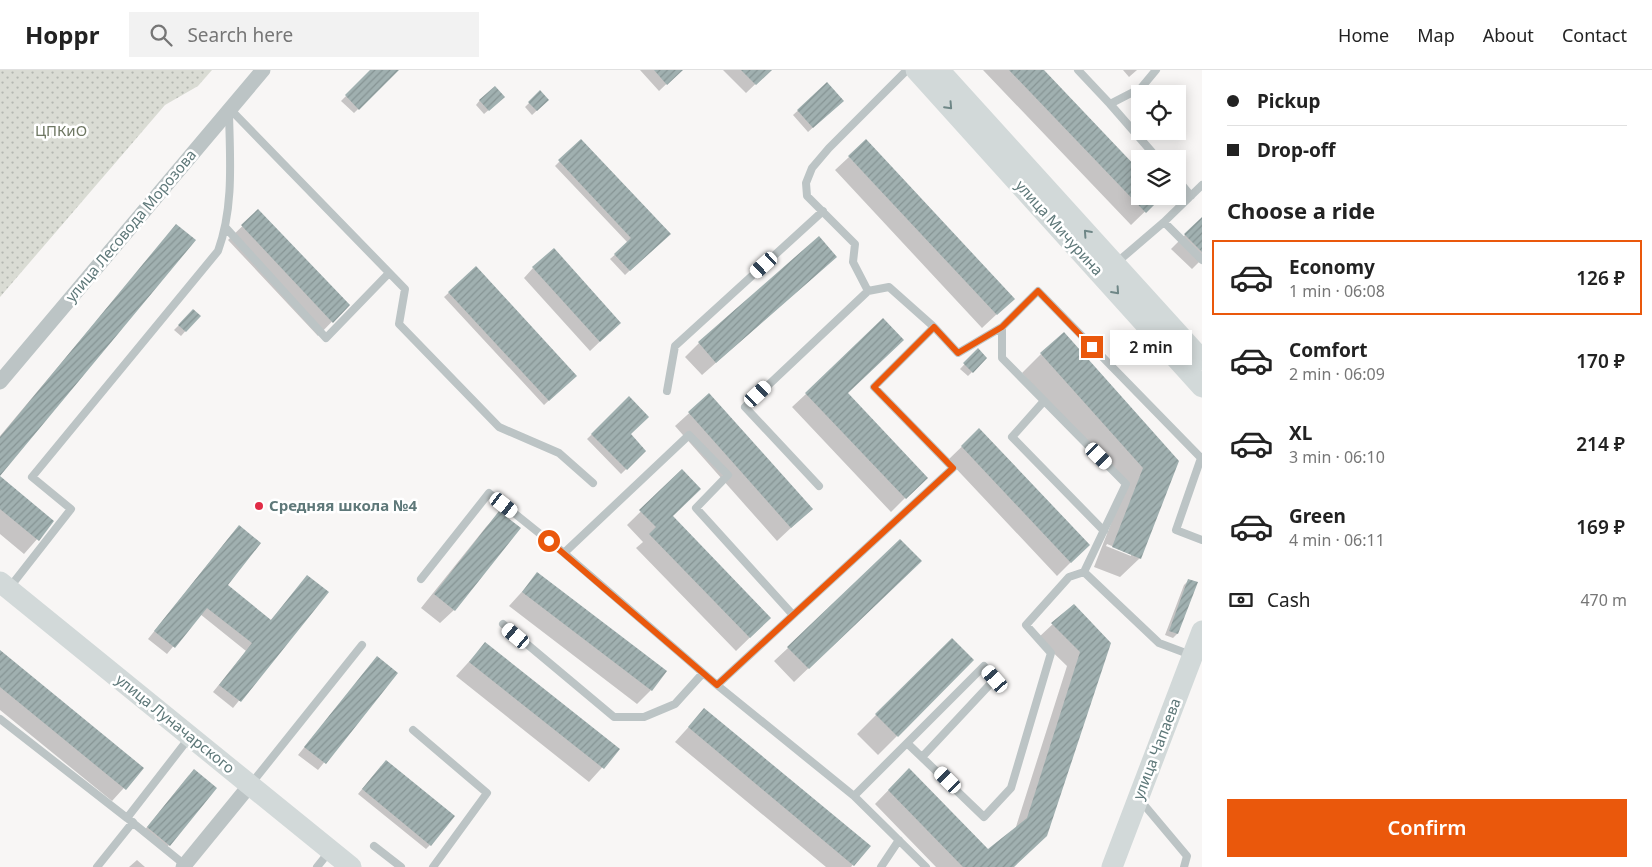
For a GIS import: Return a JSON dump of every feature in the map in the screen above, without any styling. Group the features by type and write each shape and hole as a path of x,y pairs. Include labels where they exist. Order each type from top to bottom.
{"street":[{"name":"улица Лесовода Морозова","path":"0,382 263,70"},
{"name":"улица Мичурина","path":"916,70 1202,386"},
{"name":"улица Мичурина","path":"939,70 1202,360"},
{"name":"улица Луначарского","path":"4,586 351,867"},
{"name":"улица Чапаева","path":"1112,867 1202,631"},
{"path":"184,866 250,785"}],"lane":[{"path":"868,291 853,262 855,244 807,196 806,183 812,168 907,70"},
{"path":"1078,70 1150,150"},
{"path":"1110,104 1141,88 1156,70"},
{"path":"4,586 72,510 32,477 218,251 226,228 230,183 230,108"},
{"path":"230,108 405,289 399,324 499,427 559,453 593,483"},
{"path":"1115,264 1164,222 1202,185"},
{"path":"1186,190 1191,196"},
{"path":"667,391 676,346 823,211"},
{"path":"1164,222 1202,260"},
{"path":"226,228 326,338 389,273"},
{"path":"819,486 745,407 868,291 889,287 934,327 958,353 1002,327 1038,291 1201,458 1176,530 1202,540"},
{"path":"717,685 953,468 874,387 934,327"},
{"path":"907,743 923,756 984,817 1011,788 1052,653 1026,625 1069,577 1084,572 1126,484 1002,358 1002,327"},
{"path":"1044,401 1012,437 1104,531"},
{"path":"564,553 689,435 728,475 696,508 794,615"},
{"path":"421,578 489,493 564,553 717,685 854,796 926,867"},
{"path":"1084,572 1159,643 1193,656"},
{"path":"503,624 614,717 644,717 675,704 703,673"},
{"path":"250,785 362,645"},
{"path":"854,796 984,666 995,679 923,756"},
{"path":"0,719 130,820 184,866"},
{"path":"413,730 487,793 433,867"},
{"path":"97,867 191,737"},
{"path":"1139,798 1187,856 1184,867"},
{"path":"881,867 900,840"},
{"path":"374,846 402,867"},
{"path":"317,867 330,850"}],"green space":[{"name":"ЦПКиО","path":"0,70 212,70 198,86 165,105 0,297"}],"building":[{"path":"370,70 399,70 359,110 345,95"},
{"path":"654,70 683,70 667,85"},
{"path":"741,70 772,70 756,85"},
{"path":"1009,70 1044,70 1131,162 1131,197"},
{"path":"827,82 844,101 813,128 797,110"},
{"path":"495,86 505,97 489,111 479,100"},
{"path":"540,90 549,100 537,111 528,102"},
{"path":"581,139 671,234 630,271 614,254 631,238 558,160"},
{"path":"866,139 1015,299 997,315 848,156"},
{"path":"1138,205 1154,205 1146,213"},
{"path":"258,209 350,305 333,323 241,225"},
{"path":"1202,217 1202,252 1184,234"},
{"path":"176,224 196,240 0,476 0,437"},
{"path":"819,236 837,257 716,363 698,342"},
{"path":"554,248 621,323 600,342 532,267"},
{"path":"476,266 577,376 549,401 448,292"},
{"path":"193,309 201,316 186,332 178,325"},
{"path":"883,318 904,340 848,393 928,478 906,499 805,393"},
{"path":"1064,332 1179,461 1141,559 1112,547 1143,468 1040,353"},
{"path":"978,348 987,358 973,373 963,363"},
{"path":"709,393 813,509 791,528 688,412"},
{"path":"629,396 649,417 631,434 646,451 627,470 591,434"},
{"path":"979,428 1090,545 1071,563 961,446"},
{"path":"682,469 701,489 673,516 771,618 750,638 649,534 656,527 639,510"},
{"path":"0,476 54,521 39,541 0,509"},
{"path":"499,511 521,528 455,611 434,594"},
{"path":"239,525 261,543 228,585 271,620 307,575 329,592 241,702 219,685 252,643 207,608 175,648 154,631"},
{"path":"900,539 922,561 809,669 787,647"},
{"path":"537,572 667,671 652,691 522,592"},
{"path":"1188,579 1198,582 1178,634 1169,631"},
{"path":"1074,604 1111,643 1047,836 1014,867 963,867 888,790 909,768 988,849 1027,818 1080,652 1051,623"},
{"path":"952,638 974,660 898,737 875,714"},
{"path":"485,642 620,749 604,769 469,662"},
{"path":"0,650 144,768 126,790 0,687"},
{"path":"377,656 398,673 326,764 304,747"},
{"path":"704,708 871,846 854,866 688,727"},
{"path":"386,760 455,816 431,846 362,789"},
{"path":"194,769 217,788 170,846 147,827"}],"place":[{"name":"Средняя школа №4","path":"259,506"}],"route":[{"path":"549,541 717,685 953,468 874,387 934,327 958,353 1002,327 1038,291 1092,347"}]}
